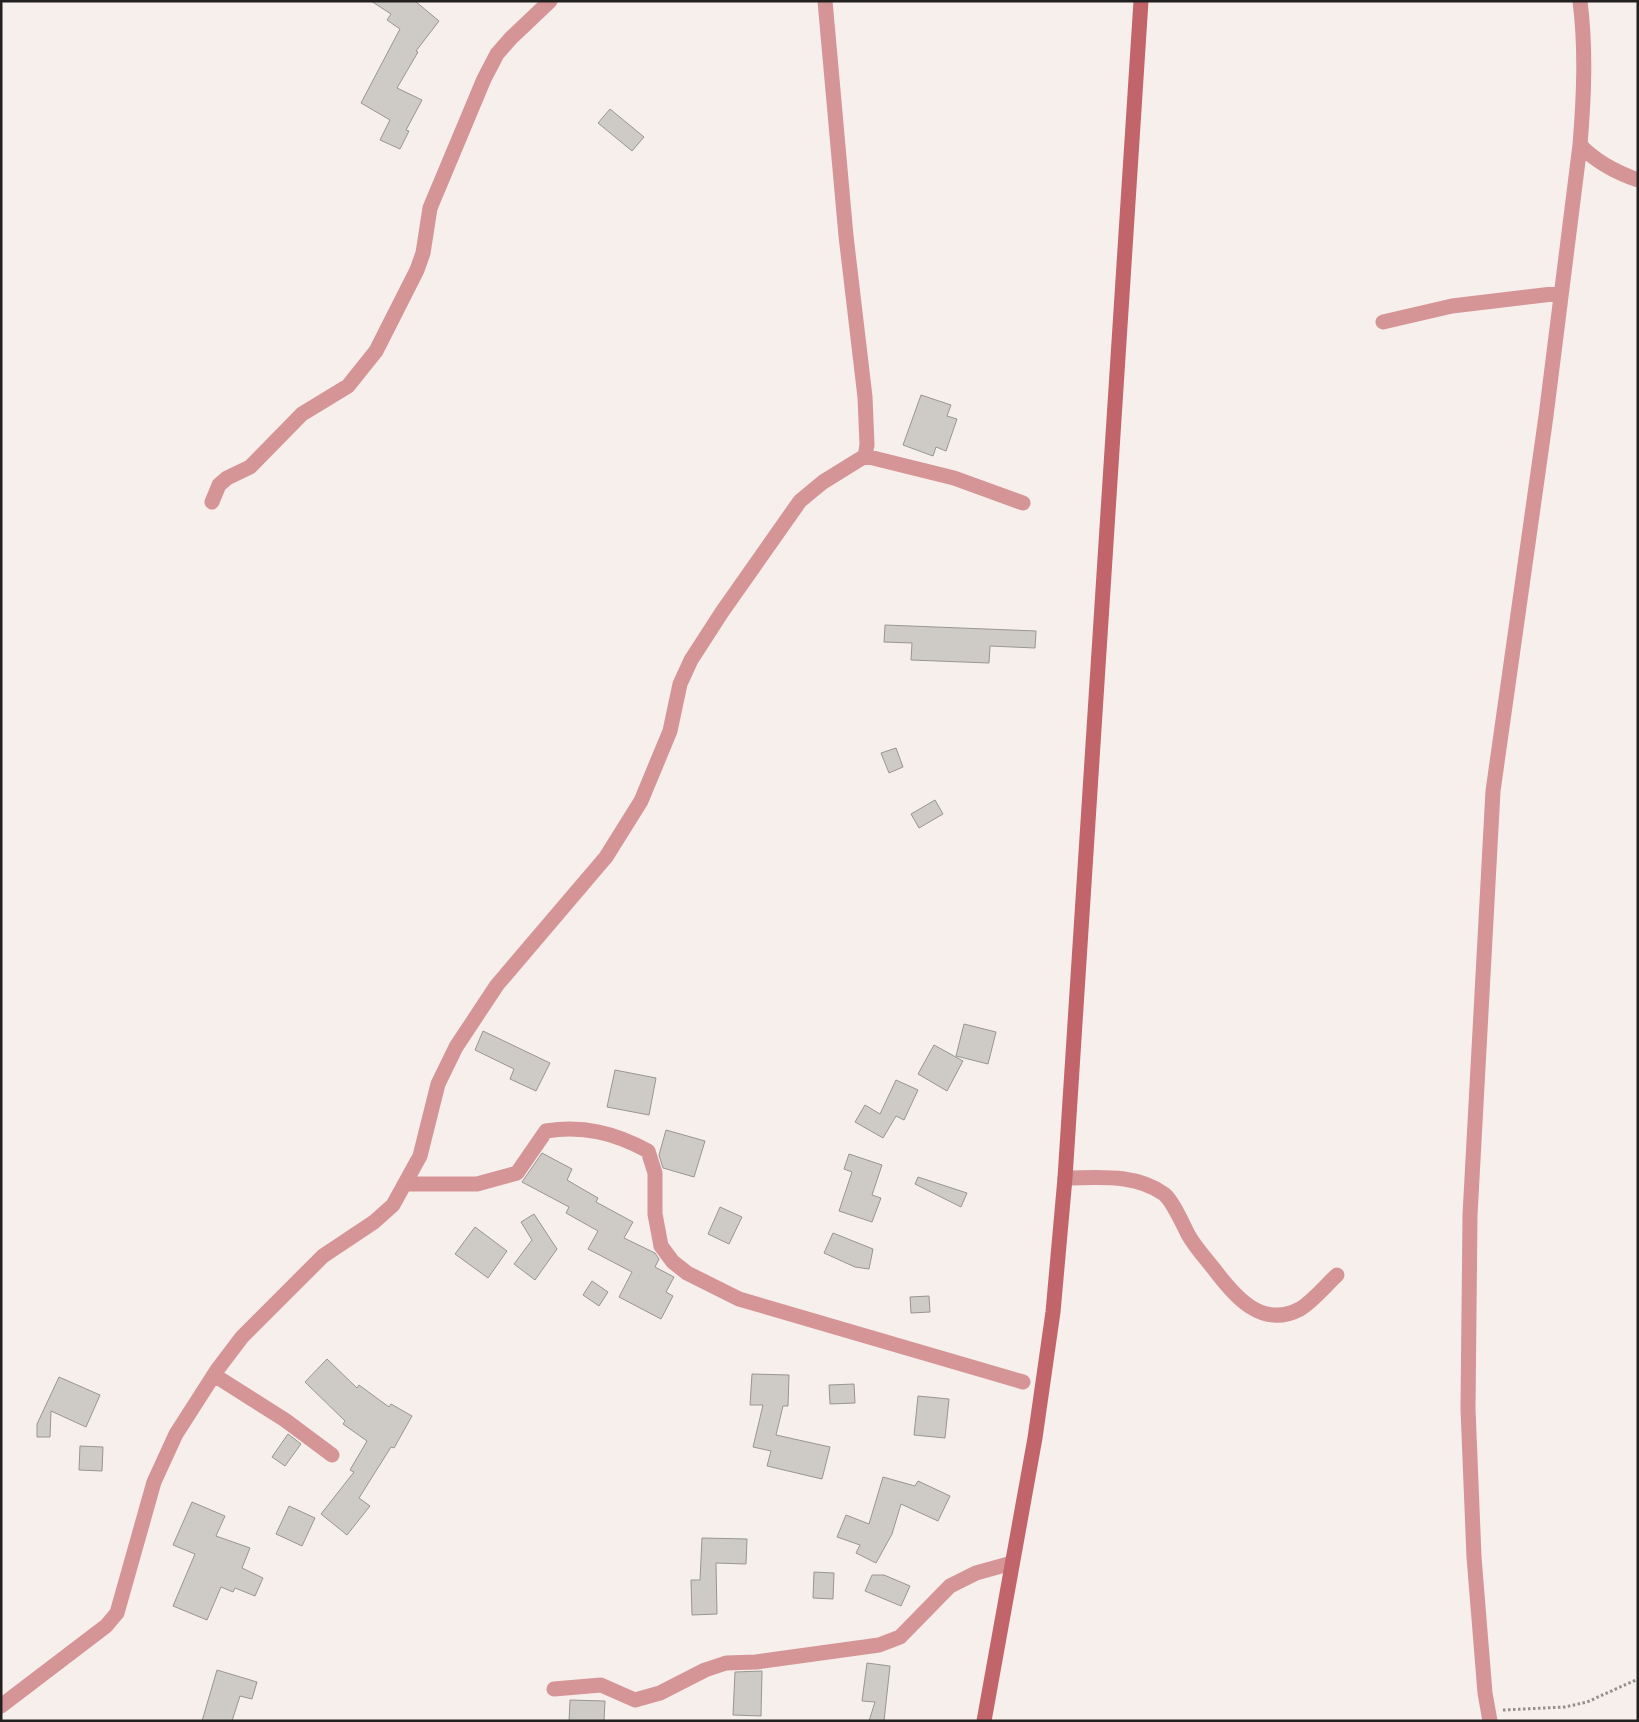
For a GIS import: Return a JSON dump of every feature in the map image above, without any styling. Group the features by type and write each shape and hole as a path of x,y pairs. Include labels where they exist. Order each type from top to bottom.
{"main road":[{"path":"984,1721 1035,1438 1053,1312 1065,1178 1141,1"}],"street":[{"path":"212,502 219,485 250,467 302,414 348,386 376,351 417,270 423,253 430,208 484,79 497,54 550,1"},
{"path":"825,1 846,236 865,397 867,445 865,456"},
{"path":"1489,1716 1474,1557 1468,1409 1470,1215 1475,1112 1493,791 1580,145 1584,38 1580,1"},
{"path":"1580,145 1591,157 1608,168 1638,180"},
{"path":"1382,322 1452,306 1561,293"},
{"path":"1,1706 106,1626 117,1613 154,1482 176,1434 214,1375 242,1337 323,1256 374,1222 393,1205 420,1156 438,1084 456,1047 497,986 606,857 641,801 670,732 680,684 717,620 800,501 823,482 865,456 954,478 1023,503"},
{"path":"406,1184 477,1184 517,1173 546,1131 561,1129 608,1132 648,1151 655,1173 655,1214 661,1246 673,1262 687,1273 739,1299 1023,1382"},
{"path":"1065,1178 1126,1178 1146,1184 1166,1195 1191,1239 1234,1296 1252,1310 1270,1316 1288,1314 1302,1308 1337,1276"},
{"path":"214,1375 285,1420 332,1455"},
{"path":"554,1689 601,1685 636,1700 660,1693 705,1670 726,1663 756,1662 879,1645 900,1637 950,1586 976,1573 1012,1563"}],"path":[{"path":"1489,1716 1565,1707 1587,1702 1638,1679"}],"building":[{"path":"371,1 415,1 439,21 416,51 418,52 397,88 422,100 406,130 409,131 400,149 380,140 390,120 361,103 400,29 387,20 391,14"},
{"path":"610,109 644,137 632,151 598,123"},
{"path":"921,395 951,405 947,416 957,419 946,451 936,447 933,456 903,445"},
{"path":"885,625 1036,631 1035,648 990,646 989,663 911,660 912,643 884,642"},
{"path":"896,748 903,767 889,773 881,753"},
{"path":"935,800 943,814 919,828 911,814"},
{"path":"964,1024 996,1032 988,1064 956,1056"},
{"path":"483,1031 550,1063 536,1091 510,1079 514,1069 475,1050"},
{"path":"934,1045 963,1061 947,1091 918,1074"},
{"path":"615,1070 656,1078 649,1115 607,1107"},
{"path":"896,1080 918,1090 904,1120 896,1116 883,1138 855,1122 865,1105 880,1114"},
{"path":"666,1130 705,1141 694,1177 663,1168 659,1155"},
{"path":"542,1153 572,1169 567,1180 598,1198 596,1202 633,1222 624,1238 655,1253 659,1259 655,1267 674,1277 666,1292 673,1296 661,1319 619,1297 632,1272 588,1249 598,1231 566,1213 569,1207 522,1182"},
{"path":"849,1154 882,1165 872,1195 881,1198 872,1222 839,1211 852,1172 844,1169"},
{"path":"918,1177 967,1193 961,1207 915,1184"},
{"path":"720,1207 742,1217 729,1244 708,1234"},
{"path":"534,1214 557,1249 535,1280 514,1264 532,1240 521,1222"},
{"path":"475,1227 507,1251 488,1278 455,1254"},
{"path":"833,1233 873,1249 869,1269 855,1267 824,1253"},
{"path":"592,1281 608,1292 599,1306 583,1295"},
{"path":"929,1296 930,1312 911,1313 910,1297"},
{"path":"327,1359 357,1388 359,1385 389,1407 391,1404 412,1416 394,1448 391,1447 359,1498 370,1506 347,1535 321,1514 354,1472 350,1470 367,1441 343,1424 345,1421 305,1382"},
{"path":"752,1374 789,1375 788,1406 783,1406 776,1435 830,1447 822,1479 767,1466 771,1451 753,1447 763,1405 750,1405"},
{"path":"59,1377 100,1395 86,1427 51,1411 50,1437 37,1437 37,1424"},
{"path":"854,1384 855,1403 830,1404 829,1385"},
{"path":"918,1396 949,1399 945,1438 914,1435"},
{"path":"288,1434 301,1444 285,1466 272,1457"},
{"path":"80,1446 103,1447 102,1471 79,1470"},
{"path":"883,1477 915,1486 918,1481 950,1496 938,1521 901,1504 892,1534 876,1563 856,1553 860,1545 837,1537 846,1515 869,1524"},
{"path":"192,1502 225,1516 216,1536 250,1548 242,1568 263,1578 255,1596 235,1588 233,1592 221,1587 207,1620 173,1606 195,1554 173,1545"},
{"path":"289,1506 315,1518 302,1546 276,1534"},
{"path":"702,1538 747,1539 746,1564 716,1563 717,1614 692,1615 691,1580 700,1580"},
{"path":"814,1572 834,1573 833,1599 813,1598"},
{"path":"872,1575 884,1575 910,1586 901,1606 865,1591"},
{"path":"867,1663 890,1666 884,1721 869,1721 875,1702 862,1701"},
{"path":"217,1670 257,1682 252,1699 240,1696 232,1721 202,1721"},
{"path":"762,1671 761,1716 733,1715 735,1672"},
{"path":"570,1700 605,1701 604,1721 569,1721"}]}
